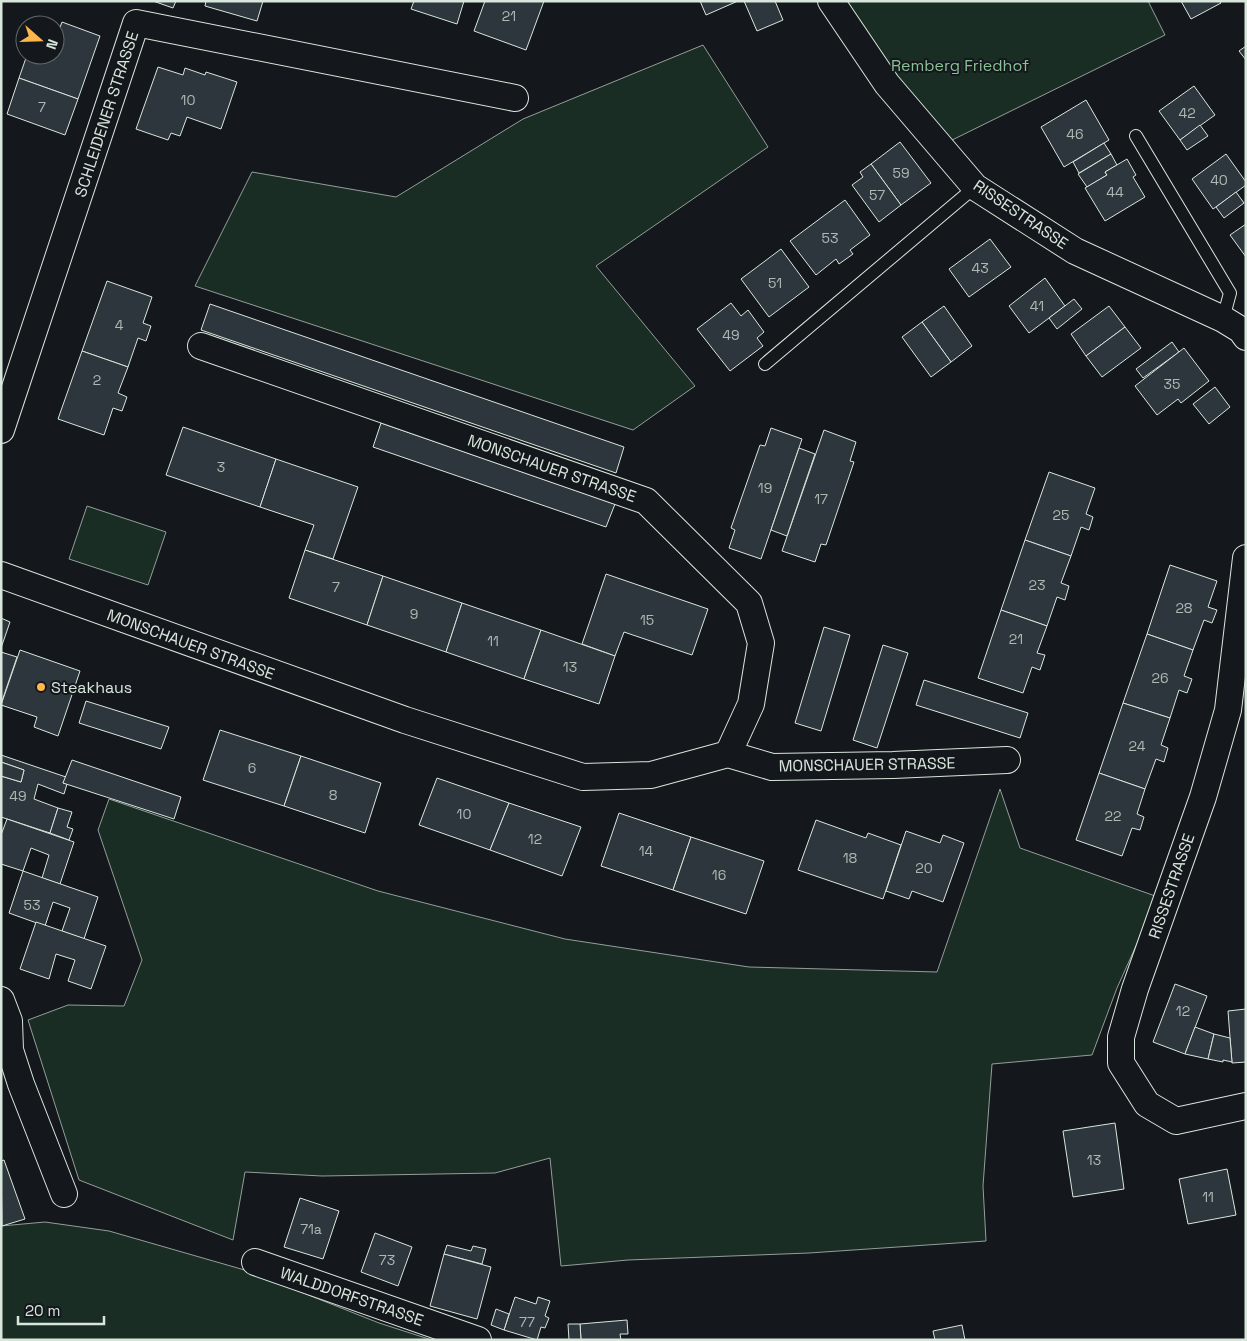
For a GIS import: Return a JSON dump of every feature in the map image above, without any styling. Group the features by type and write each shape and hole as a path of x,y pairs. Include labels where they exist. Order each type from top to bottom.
{"street":[{"name":"RISSESTRASSE","path":"831,1 887,84 975,187 1075,251 1223,318 1241,330 1246,337"},
{"name":"SCHLEIDENER STRASSE","path":"1,430 136,23 515,98"},
{"name":"MONSCHAUER STRASSE","path":"201,346 646,501 749,603 760,644 751,704 728,754"},
{"name":"RISSESTRASSE","path":"1246,558 1228,710 1203,797 1135,989 1121,1037 1121,1062 1146,1104 1176,1121 1246,1106"},
{"name":"MONSCHAUER STRASSE","path":"1,576 405,720 583,777 651,775 728,754 772,767 893,765 1008,760"},
{"path":"1,1000 9,1021 6,1052 21,1084 64,1194"},
{"name":"WALDDORFSTRASSE","path":"255,1262 478,1340"}],"lane":[{"path":"1136,136 1230,293 1223,318"},
{"path":"765,364 975,187"}],"green space":[{"name":"Remberg Friedhof","path":"833,1 1148,1 1165,35 942,145"},
{"path":"703,45 768,147 596,266 695,386 633,430 195,286 252,172 396,197 523,119"},
{"path":"87,506 166,532 148,585 69,559"},
{"path":"1000,789 1020,848 1158,897 1117,988 1092,1055 992,1064 983,1186 986,1241 809,1253 628,1260 561,1266 550,1158 495,1173 322,1176 245,1172 233,1240 79,1180 28,1020 68,1005 124,1006 142,960 98,830 109,799 378,891 565,939 749,967 937,972"},
{"path":"45,1222 109,1231 248,1271 379,1323 432,1340 1,1340 1,1226"}],"building":[{"path":"153,1 176,1 173,8"},
{"path":"206,1 263,1 257,21 205,6"},
{"path":"414,1 464,1 457,24 411,9"},
{"path":"485,1 544,1 526,50 474,31"},
{"path":"700,1 738,1 706,15"},
{"path":"744,1 775,1 783,20 757,31"},
{"path":"1181,1 1220,1 1221,3 1191,19"},
{"path":"65,23 100,36 78,99 19,78 24,65 65,65"},
{"path":"1246,46 1246,60 1239,51"},
{"path":"158,67 183,75 185,68 205,75 206,72 237,82 221,129 187,117 180,136 171,133 168,140 136,129"},
{"path":"19,78 78,99 65,135 7,114"},
{"path":"1194,86 1215,115 1180,140 1159,111"},
{"path":"1086,100 1109,140 1064,167 1041,127"},
{"path":"1200,125 1208,136 1187,150 1180,140"},
{"path":"900,142 931,183 901,205 871,164"},
{"path":"1104,143 1111,154 1079,173 1073,162"},
{"path":"1111,154 1117,165 1105,172 1107,175 1087,187 1078,174"},
{"path":"1226,154 1246,182 1246,185 1213,209 1192,179"},
{"path":"1127,159 1136,175 1133,177 1145,197 1105,221 1085,188 1107,175 1105,172"},
{"path":"871,164 901,205 879,222 852,185 863,177 860,172"},
{"path":"1236,192 1244,203 1224,218 1216,207"},
{"path":"845,200 870,235 850,250 853,254 839,264 836,259 816,275 790,241"},
{"path":"1246,224 1246,257 1230,235"},
{"path":"990,239 1011,267 969,297 949,269"},
{"path":"781,249 809,287 769,317 741,279"},
{"path":"1045,278 1065,306 1029,333 1009,306"},
{"path":"107,281 152,297 143,323 151,326 146,341 138,338 128,367 82,351"},
{"path":"1074,299 1082,309 1057,329 1049,318"},
{"path":"731,303 741,316 748,310 764,332 757,338 763,346 730,371 697,329"},
{"path":"210,304 624,447 616,473 201,330"},
{"path":"944,306 972,346 951,362 922,322"},
{"path":"1109,306 1125,327 1086,356 1071,334"},
{"path":"922,322 951,362 931,377 902,337"},
{"path":"1125,327 1141,348 1102,377 1086,356"},
{"path":"1172,342 1179,352 1143,378 1136,369"},
{"path":"1184,348 1209,381 1181,403 1178,399 1157,415 1135,386"},
{"path":"82,351 128,367 118,393 127,397 122,411 113,408 104,435 58,419"},
{"path":"1215,387 1230,407 1209,424 1193,404"},
{"path":"381,423 615,504 606,527 373,447"},
{"path":"183,427 276,459 260,507 166,475"},
{"path":"771,428 802,439 761,559 729,548 735,530 731,528 760,445 765,446"},
{"path":"824,430 856,442 850,461 854,462 826,545 821,544 815,562 782,551"},
{"path":"799,448 815,454 787,536 771,530"},
{"path":"276,459 358,487 333,559 305,550 314,525 260,507"},
{"path":"1049,472 1095,488 1086,514 1093,517 1089,530 1081,527 1071,556 1025,540"},
{"path":"1025,540 1071,556 1061,583 1069,586 1065,600 1057,597 1047,626 1001,610"},
{"path":"305,550 383,576 367,625 289,598"},
{"path":"1170,565 1217,581 1208,607 1217,610 1212,623 1204,620 1193,650 1147,634"},
{"path":"606,574 708,609 692,655 624,632 615,656 582,644"},
{"path":"383,576 462,603 446,652 367,625"},
{"path":"462,603 541,630 524,679 446,652"},
{"path":"1001,610 1047,626 1037,653 1045,655 1040,670 1032,667 1023,693 978,678"},
{"path":"1,618 10,622 1,648"},
{"path":"824,627 850,635 821,731 795,723"},
{"path":"541,630 615,656 599,704 524,679"},
{"path":"1147,634 1193,650 1184,676 1192,679 1187,693 1179,690 1170,718 1123,703"},
{"path":"883,645 908,653 877,748 853,740"},
{"name":"Steakhaus","path":"20,650 80,671 58,736 34,727 37,717 1,705"},
{"path":"1,652 17,657 1,704"},
{"path":"924,680 1028,713 1020,738 916,705"},
{"path":"86,701 169,727 161,749 79,723"},
{"path":"1123,703 1170,718 1161,745 1168,748 1164,762 1156,759 1145,789 1099,773"},
{"path":"220,730 301,756 284,806 203,780"},
{"path":"1,755 66,777 63,783 67,784 64,794 38,784 34,799 58,808 50,833 1,817 1,776 21,782 24,770 1,762"},
{"path":"301,756 381,783 365,833 284,806"},
{"path":"72,760 181,797 174,819 63,783"},
{"path":"1,762 24,770 21,782 1,776"},
{"path":"1099,773 1145,789 1137,814 1144,817 1140,830 1132,828 1122,856 1076,840"},
{"path":"437,778 509,803 490,850 419,825"},
{"path":"509,803 581,827 562,876 490,850"},
{"path":"58,808 72,812 67,827 73,829 69,840 50,833"},
{"path":"619,813 691,837 673,890 601,866"},
{"path":"7,819 74,842 60,884 42,878 49,855 31,848 23,871 1,864 1,835"},
{"path":"816,820 866,838 868,833 901,845 883,899 798,870"},
{"path":"906,831 940,843 943,835 964,843 943,902 912,891 909,899 886,891"},
{"path":"691,837 764,861 746,914 673,890"},
{"path":"23,871 98,897 84,939 62,931 70,908 53,902 45,926 9,913"},
{"path":"36,922 106,946 91,989 68,981 75,960 56,954 49,979 20,969"},
{"path":"1175,984 1207,996 1185,1054 1153,1042"},
{"path":"1246,1009 1246,1062 1232,1063 1228,1011"},
{"path":"1195,1027 1214,1034 1208,1059 1185,1054"},
{"path":"1214,1034 1230,1038 1232,1062 1208,1059"},
{"path":"1115,1123 1124,1189 1073,1197 1063,1131"},
{"path":"4,1160 25,1219 2,1226 1,1161"},
{"path":"1227,1169 1236,1215 1188,1224 1179,1179"},
{"path":"300,1198 339,1211 323,1259 284,1247"},
{"path":"375,1233 412,1247 398,1286 361,1272"},
{"path":"447,1245 471,1251 473,1246 486,1249 482,1264 444,1254"},
{"path":"444,1254 491,1267 477,1319 430,1306"},
{"path":"515,1297 536,1304 538,1297 550,1301 545,1316 549,1318 545,1328 541,1327 537,1340 504,1330"},
{"path":"496,1309 509,1314 504,1330 491,1325"},
{"path":"627,1320 628,1334 620,1334 621,1340 581,1340 580,1324"},
{"path":"568,1324 580,1324 581,1340 569,1340"},
{"path":"962,1325 965,1340 935,1340 933,1331"}],"place":[{"name":"Steakhaus","path":"41,687"}]}
